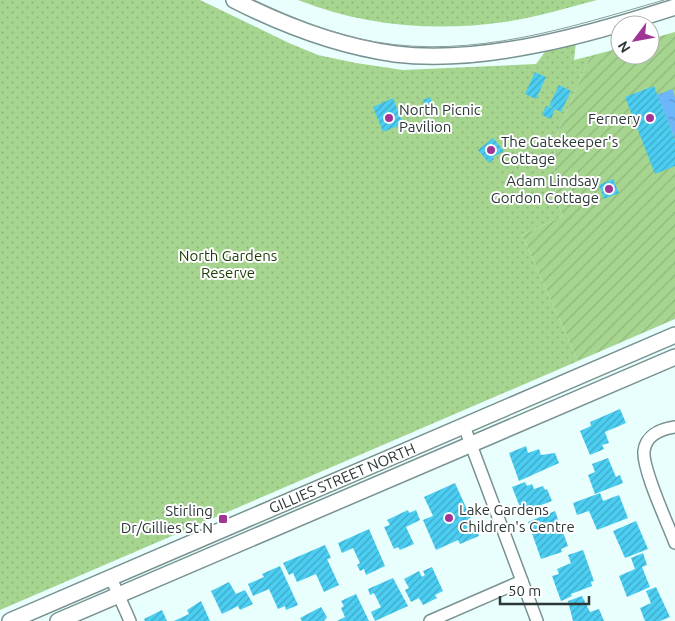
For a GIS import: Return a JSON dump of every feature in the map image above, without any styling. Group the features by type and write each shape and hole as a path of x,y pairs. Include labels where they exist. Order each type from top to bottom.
{"main road":[{"path":"234,0 322,38 387,52 433,56 472,54 537,44 675,7"},
{"name":"GILLIES STREET NORTH","path":"10,621 675,335"},
{"name":"GILLIES STREET NORTH","path":"58,621 675,357"}],"street":[{"path":"464,426 537,621"},
{"path":"675,427 654,435 647,443 644,454 647,468 675,543"},
{"path":"111,578 130,621"},
{"path":"430,621 522,581"}],"green space":[{"name":"North Gardens Reserve","path":"0,0 200,0 318,55 403,70 536,64 547,49 576,42 574,60 590,56 555,139 554,180 558,204 563,216 522,235 578,361 0,610"},
{"path":"298,0 597,0 516,20 478,25 426,26 374,21 348,16"},
{"path":"675,32 675,319 578,361 522,235 563,216 558,204 554,180 555,139 590,56 610,51 610,65 660,65 660,36"}],"water":[{"path":"672,89 675,97 675,139 657,95"}],"building":[{"path":"535,72 546,77 536,99 525,94"},
{"path":"559,85 571,91 561,112 549,106"},
{"name":"Fernery","path":"654,86 675,140 675,166 655,174 625,97"},
{"path":"430,97 433,104 426,107 423,100"},
{"name":"North Picnic Pavilion","path":"393,98 403,124 383,132 373,107"},
{"path":"546,106 555,109 551,119 542,115"},
{"name":"The Gatekeeper's Cottage","path":"493,138 504,151 493,157 494,159 489,163 478,150"},
{"name":"Adam Lindsay Gordon Cottage","path":"613,179 619,193 604,199 599,185"},
{"path":"620,409 626,423 605,432 609,443 602,445 604,449 590,455 580,431 591,426 590,422"},
{"path":"526,446 528,453 539,449 541,455 555,453 559,463 519,481 509,453"},
{"path":"608,458 616,477 620,475 623,483 595,494 588,475 595,472 592,464"},
{"path":"525,482 527,486 532,484 534,489 543,486 545,490 547,489 552,501 522,512 512,487"},
{"name":"Lake Gardens Children's Centre","path":"455,483 479,536 460,544 458,540 436,550 423,520 433,516 424,497"},
{"path":"600,493 603,501 619,495 628,518 597,530 589,511 577,515 573,503"},
{"path":"408,510 409,513 416,510 420,520 406,527 414,544 400,550 398,547 394,549 384,527 390,525 387,520"},
{"path":"555,511 568,546 561,549 562,552 541,559 528,522"},
{"path":"636,521 648,549 625,558 613,531"},
{"path":"369,529 385,566 366,575 364,569 360,571 357,565 360,563 353,548 342,553 338,543"},
{"path":"325,545 331,558 327,559 339,585 324,592 316,574 297,582 293,573 289,575 283,563"},
{"path":"583,550 594,581 591,582 592,586 571,594 572,596 561,601 552,576 559,574 557,569 571,563 568,555"},
{"path":"643,553 647,565 642,567 650,587 627,597 619,576 635,569 631,558"},
{"path":"280,566 298,605 286,610 285,606 278,609 269,589 253,596 248,584 264,577 262,574"},
{"path":"432,567 443,591 435,595 437,598 423,605 419,598 411,602 405,590 409,588 404,579 419,571 422,577 425,575 423,571"},
{"path":"393,578 408,606 375,621 371,612 381,607 374,593 370,595 368,589"},
{"path":"229,582 236,594 245,590 253,604 240,610 238,606 222,614 211,591"},
{"path":"656,587 670,617 660,621 645,621 640,608 651,603 646,591"},
{"path":"356,594 369,621 337,621 345,617 341,608 344,606 341,601"},
{"path":"582,596 590,612 599,609 604,621 573,621 568,601"},
{"path":"201,601 210,621 174,621 189,614 187,610"},
{"path":"321,607 327,617 324,621 302,621 300,618"},
{"path":"162,610 167,621 145,621 144,619"}],"tram line":[{"path":"254,0 283,13 344,35 376,42 413,46 449,46 522,38 558,30 664,0"}],"place":[{"name":"North Picnic Pavilion","path":"389,118"},
{"name":"Fernery","path":"650,118"},
{"name":"The Gatekeeper's Cottage","path":"491,150"},
{"name":"Adam Lindsay Gordon Cottage","path":"609,189"},
{"name":"Lake Gardens Children's Centre","path":"449,518"},
{"name":"Stirling Dr/Gillies St N","path":"223,519"}]}
